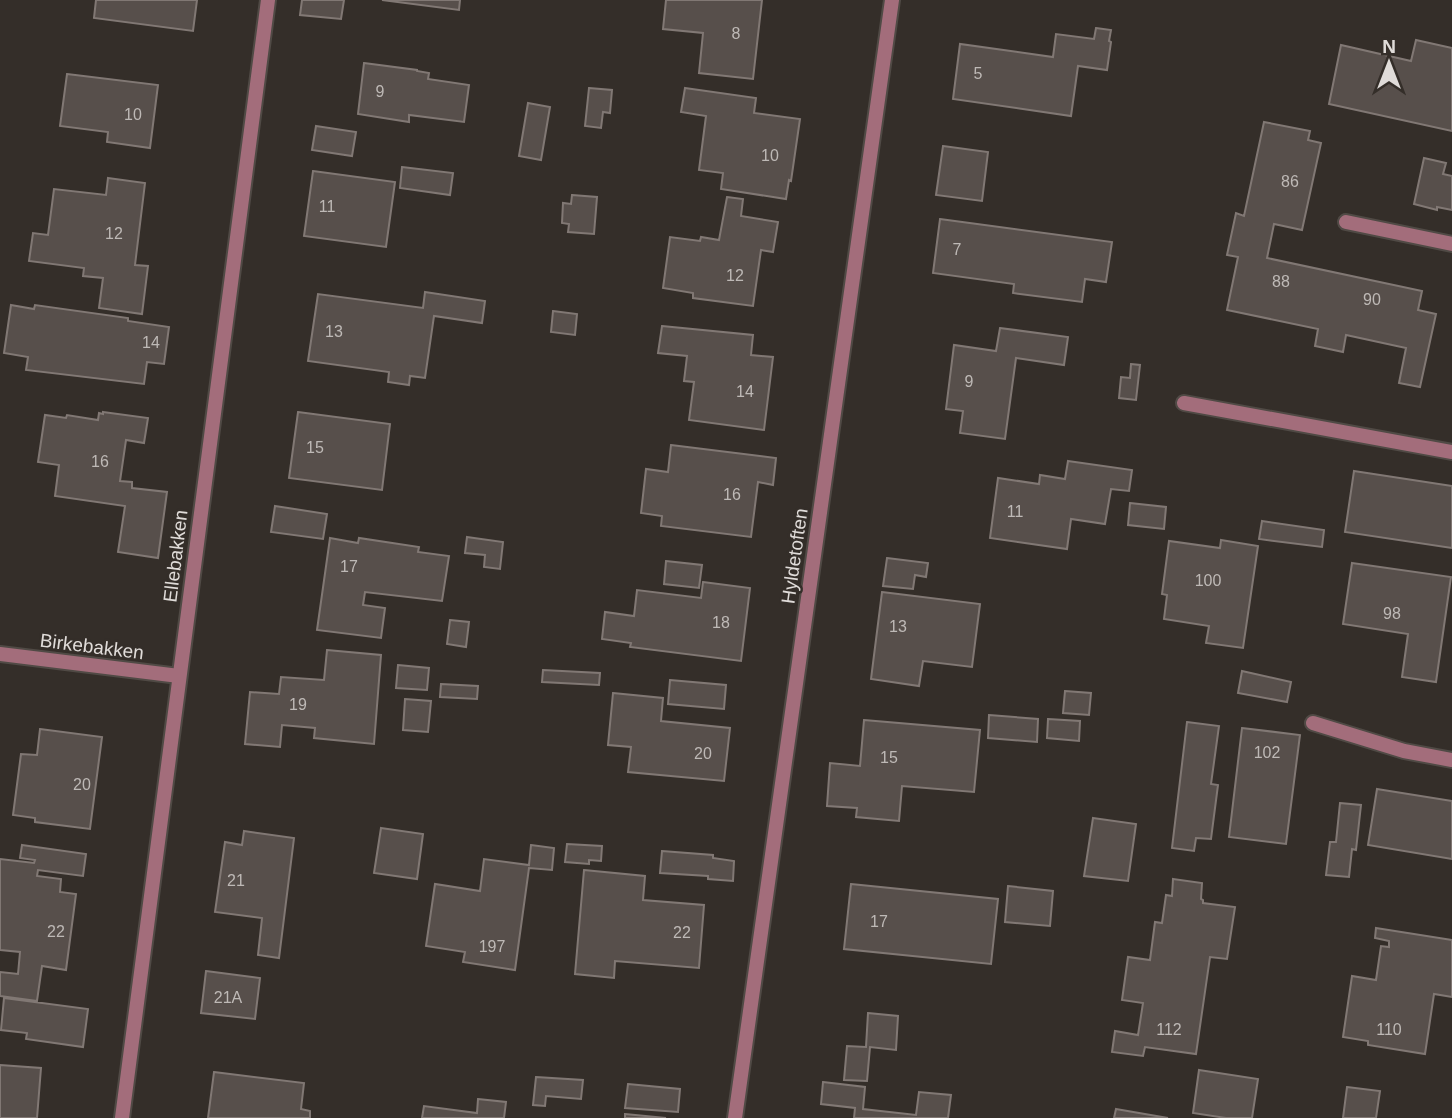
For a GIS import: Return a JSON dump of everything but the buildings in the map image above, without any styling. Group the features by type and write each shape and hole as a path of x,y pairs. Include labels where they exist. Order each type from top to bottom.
{"street":[{"name":"Ellebakken","path":"122,1118 268,0"},
{"name":"Hyldetoften","path":"735,1118 892,0"},
{"path":"1346,222 1452,244"},
{"path":"1184,403 1452,452"},
{"name":"Birkebakken","path":"0,654 179,676"},
{"path":"1313,723 1404,751 1452,760"}]}
